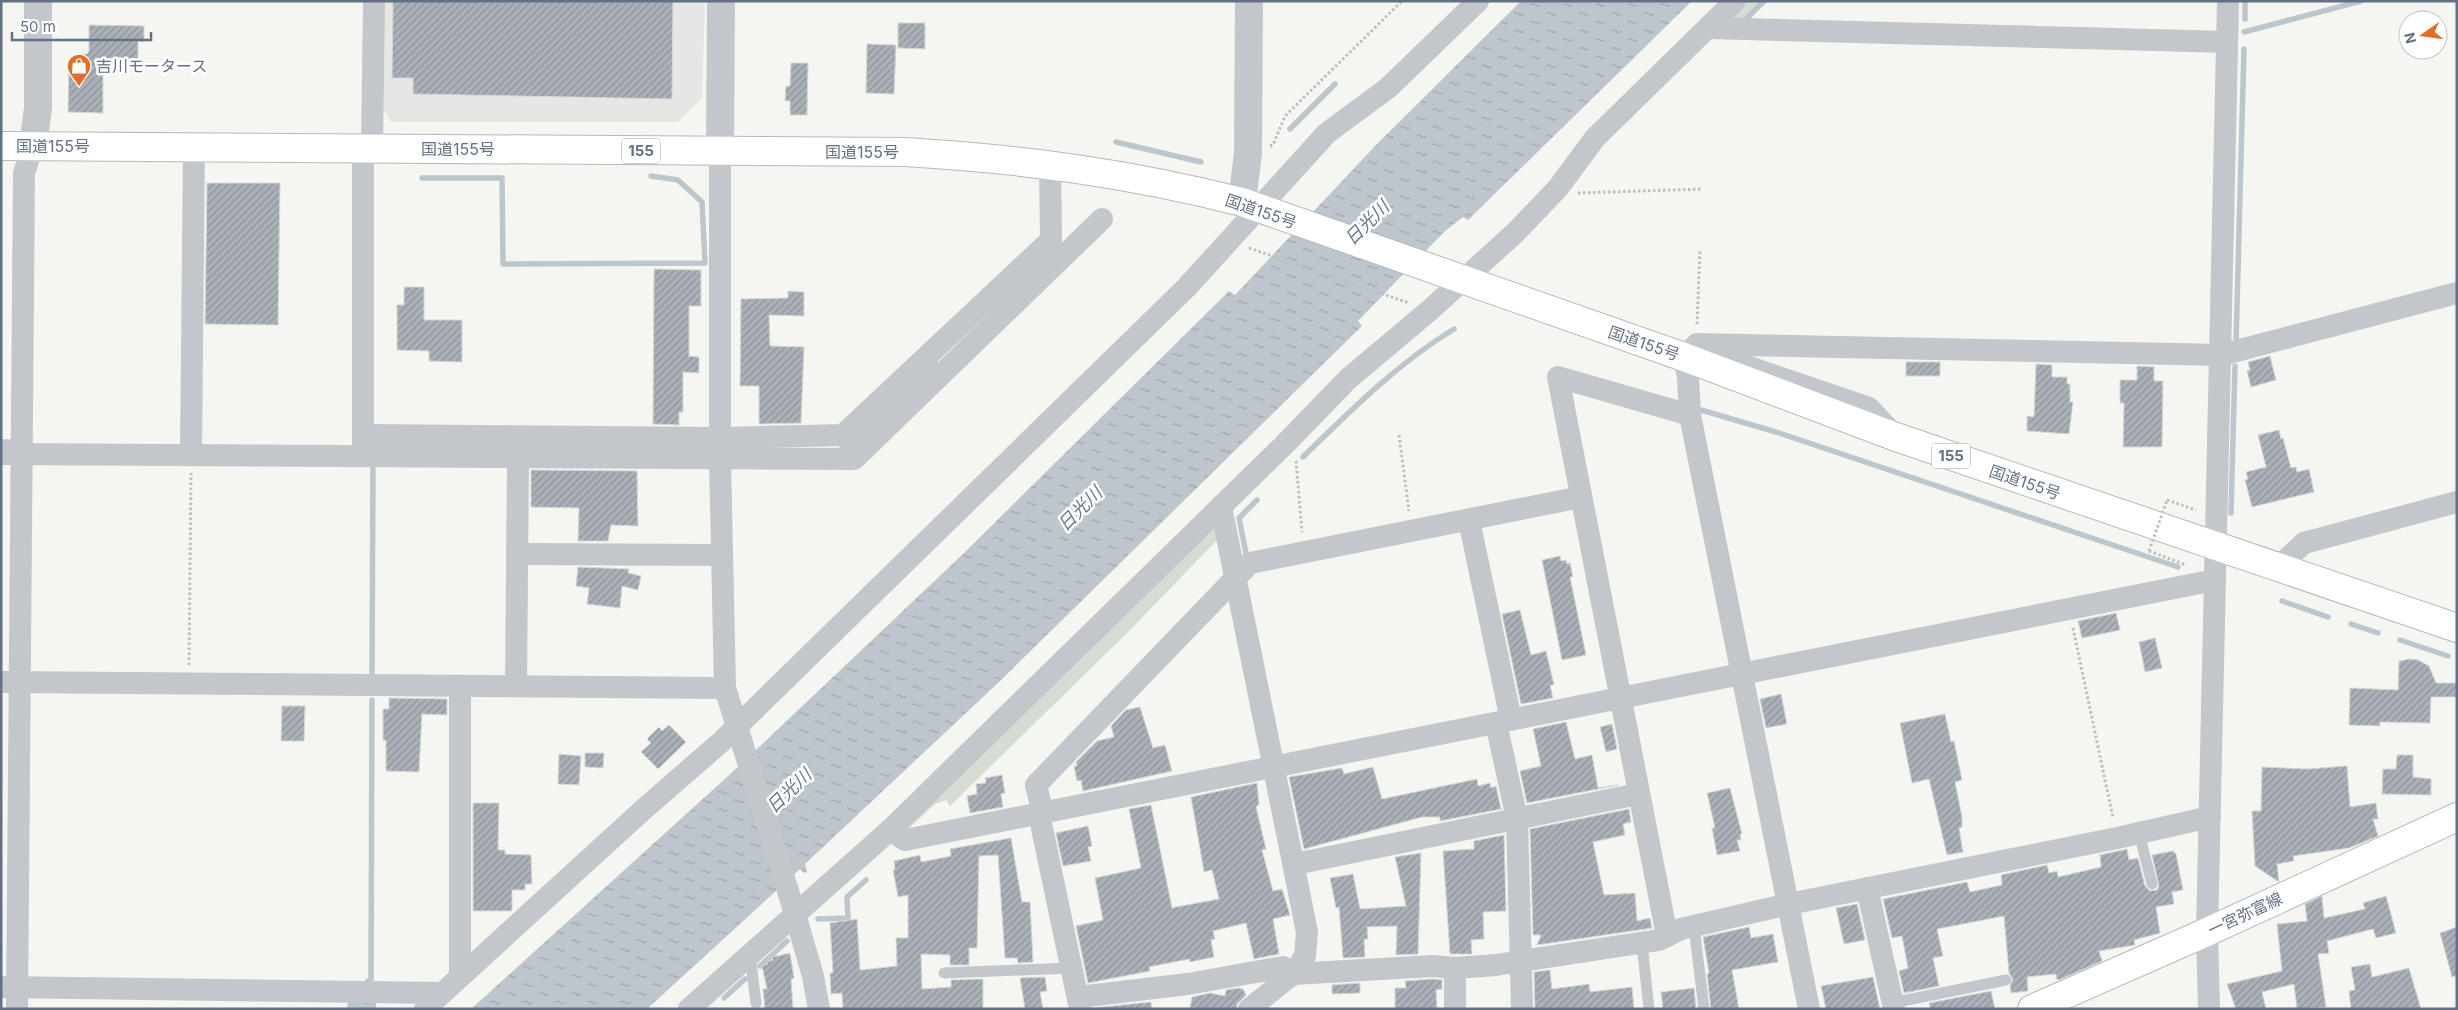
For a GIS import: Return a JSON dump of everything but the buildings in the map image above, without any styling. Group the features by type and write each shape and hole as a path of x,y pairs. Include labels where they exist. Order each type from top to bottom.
{"main road":[{"name":"国道155号","path":"1,146 906,152 1050,164 1172,184 1258,208 1456,278 1692,350 1896,438 2457,628"},
{"name":"一宮弥富線","path":"2032,1009 2207,932 2457,817"}],"street":[{"path":"38,1 38,108 33,146 24,173 12,454 12,994 442,994"},
{"path":"363,446 368,148 374,1"},
{"path":"721,1 720,449 726,688 794,908 813,976 819,1009"},
{"path":"1249,1 1248,153 1258,208"},
{"path":"425,1009 739,728 1187,288 1327,133 1388,88 1478,1"},
{"path":"689,1009 710,1000 750,952 794,908 890,830 1285,444 1348,379 1456,278 1515,233 1558,188 1594,138 1735,1"},
{"path":"2209,1009 2207,932 2228,1"},
{"path":"1708,28 2227,42"},
{"path":"191,455 194,148"},
{"path":"363,446 518,458 720,449 843,435 1051,240 1050,164"},
{"path":"1050,209 1080,241"},
{"path":"12,454 191,455 363,446 720,449 854,459 1102,219"},
{"path":"1810,1009 1690,415 1688,377 1692,350 2221,355 2457,292"},
{"path":"1667,936 1558,377 1690,415"},
{"path":"516,686 518,458"},
{"path":"1582,497 1250,563 1235,577 1036,785 1079,1003 1282,968 1293,974 1433,966 1455,968 1520,962 1642,944 1660,940 1681,929 1789,904 2117,838 2210,817"},
{"path":"2278,567 2304,543 2457,502"},
{"path":"1221,507 1273,766 1295,864 1307,932 1305,956 1293,974 1249,1009"},
{"path":"1469,520 1503,722 1517,819 1522,1009"},
{"path":"517,554 722,555"},
{"path":"890,830 904,840 2215,580"},
{"path":"11,682 726,688"},
{"path":"460,686 460,976"},
{"path":"1295,864 1638,794"},
{"path":"1867,888 1893,1006"},
{"path":"1455,968 1455,1009"}],"lane":[{"path":"2139,833 2152,884"},
{"path":"1694,926 1704,1009"},
{"path":"1642,944 1649,1009"},
{"path":"750,952 756,1003"},
{"path":"944,973 1072,968"},
{"path":"1893,1006 2006,980"}],"path":[{"path":"1273,145 1285,116 1402,1"},
{"path":"1573,193 1703,190"},
{"path":"1243,246 1410,303"},
{"path":"1692,350 1700,249"},
{"path":"1399,435 1411,531"},
{"path":"1285,444 1296,456 1304,552"},
{"path":"189,684 191,455"},
{"path":"2188,557 2186,565 2149,552 2167,500 2196,510"},
{"path":"2069,609 2117,838"}],"shaded area":[{"path":"384,1 705,1 702,98 678,122 391,122 382,107"},
{"path":"1744,1 1762,1 1739,23 1726,24"},
{"path":"1215,525 1219,538 1128,632 950,806 946,800 935,804 907,830 912,814"}],"water":[{"name":"日光川","path":"1521,1 1692,1 1468,220 1463,217 1444,232 1358,321 1362,326 999,682 805,864 807,871 805,873 800,869 647,1009 471,1009 738,767 963,554 1229,291 1235,295 1376,145"},
{"path":"348,1000 376,1001 376,1009 347,1009"}],"waterway":[{"path":"1746,19 1764,1"},
{"path":"2245,1 2245,19"},
{"path":"2244,32 2361,1"},
{"path":"2236,343 2244,49"},
{"path":"1290,129 1335,84"},
{"path":"1116,142 1201,162"},
{"path":"422,178 502,178 503,264 705,263 702,202 678,180 651,176"},
{"path":"1303,457 1394,372 1433,342 1454,329"},
{"path":"842,448 848,448 936,364"},
{"path":"2231,513 2235,366"},
{"path":"1701,410 1776,432 2178,567"},
{"path":"1,442 9,442"},
{"path":"372,673 373,462"},
{"path":"1246,553 1239,518 1257,500"},
{"path":"2282,601 2328,617"},
{"path":"2351,624 2378,633"},
{"path":"2400,640 2448,656"},
{"path":"368,981 371,981 372,700"},
{"path":"818,919 848,918 847,897 866,880"},
{"path":"760,966 787,941"},
{"path":"724,998 745,979"}],"place":[{"name":"吉川モータース","path":"79,87"}]}
